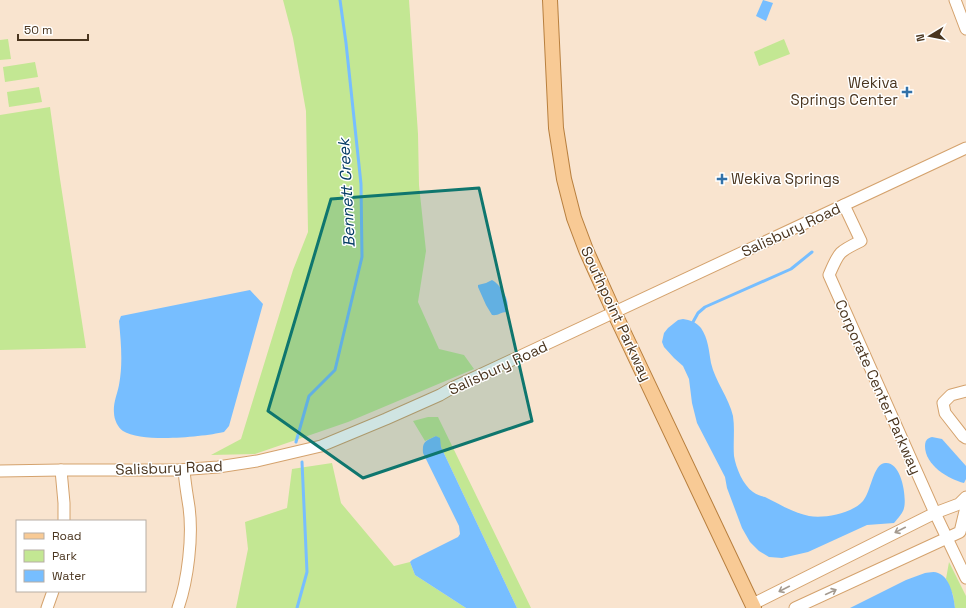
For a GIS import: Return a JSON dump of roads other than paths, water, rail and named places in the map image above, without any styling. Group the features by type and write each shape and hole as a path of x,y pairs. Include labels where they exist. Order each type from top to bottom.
{"main road":[{"name":"Southpoint Parkway","path":"550,0 556,128 564,180 574,218 586,250 614,312 754,606"}],"street":[{"path":"955,0 966,29"},
{"name":"Salisbury Road","path":"0,471 184,470 257,461 321,446 440,395 452,388 966,148"},
{"name":"Corporate Center Parkway","path":"844,205 861,240 842,250 837,255 829,275 935,513 966,578"},
{"path":"966,391 951,394 943,403 945,413 966,438"},
{"path":"61,470 64,520"},
{"path":"178,608 184,585 190,529 189,507 185,487 184,470"},
{"path":"754,606 935,513 959,504 966,497"},
{"path":"795,608 960,532 966,507"},
{"path":"47,608 53,592"}],"water":[{"path":"763,0 773,3 766,21 756,16"},
{"path":"492,280 505,294 508,303 506,312 494,315 492,315 486,305 478,287 478,285"},
{"path":"250,290 263,304 229,426 224,432 202,436 158,438 132,435 121,430 114,415 114,409 121,369 119,321 121,316"},
{"path":"683,319 697,324 705,336 713,370 733,416 734,456 736,466 740,476 749,489 756,494 798,513 815,517 830,516 852,509 863,501 878,468 885,463 891,464 899,473 905,496 903,510 894,523 867,525 808,552 782,558 769,557 759,551 750,542 742,528 727,488 725,477 697,423 692,403 689,379 683,366 664,347 662,342 664,333 668,328 678,320"},
{"path":"436,436 440,438 441,447 517,608 466,608 415,575 410,562 412,560 458,537 460,534 459,526 423,453 423,446 425,442"},
{"path":"932,437 942,439 966,466 966,479 964,483 945,475 933,465 926,453 925,444 928,439"},
{"path":"936,572 946,579 954,598 955,608 850,608 906,580 925,573"}],"waterway":[{"name":"Bennett Creek","path":"296,442 309,396 335,370 362,257 361,184 340,0"},
{"path":"693,322 698,313 705,307 791,269 812,252"},
{"name":"Bennett Creek","path":"297,608 307,572 302,462"}],"place":[{"name":"Wekiva Springs Center","path":"907,92"},
{"name":"Wekiva Springs","path":"722,179"}]}
